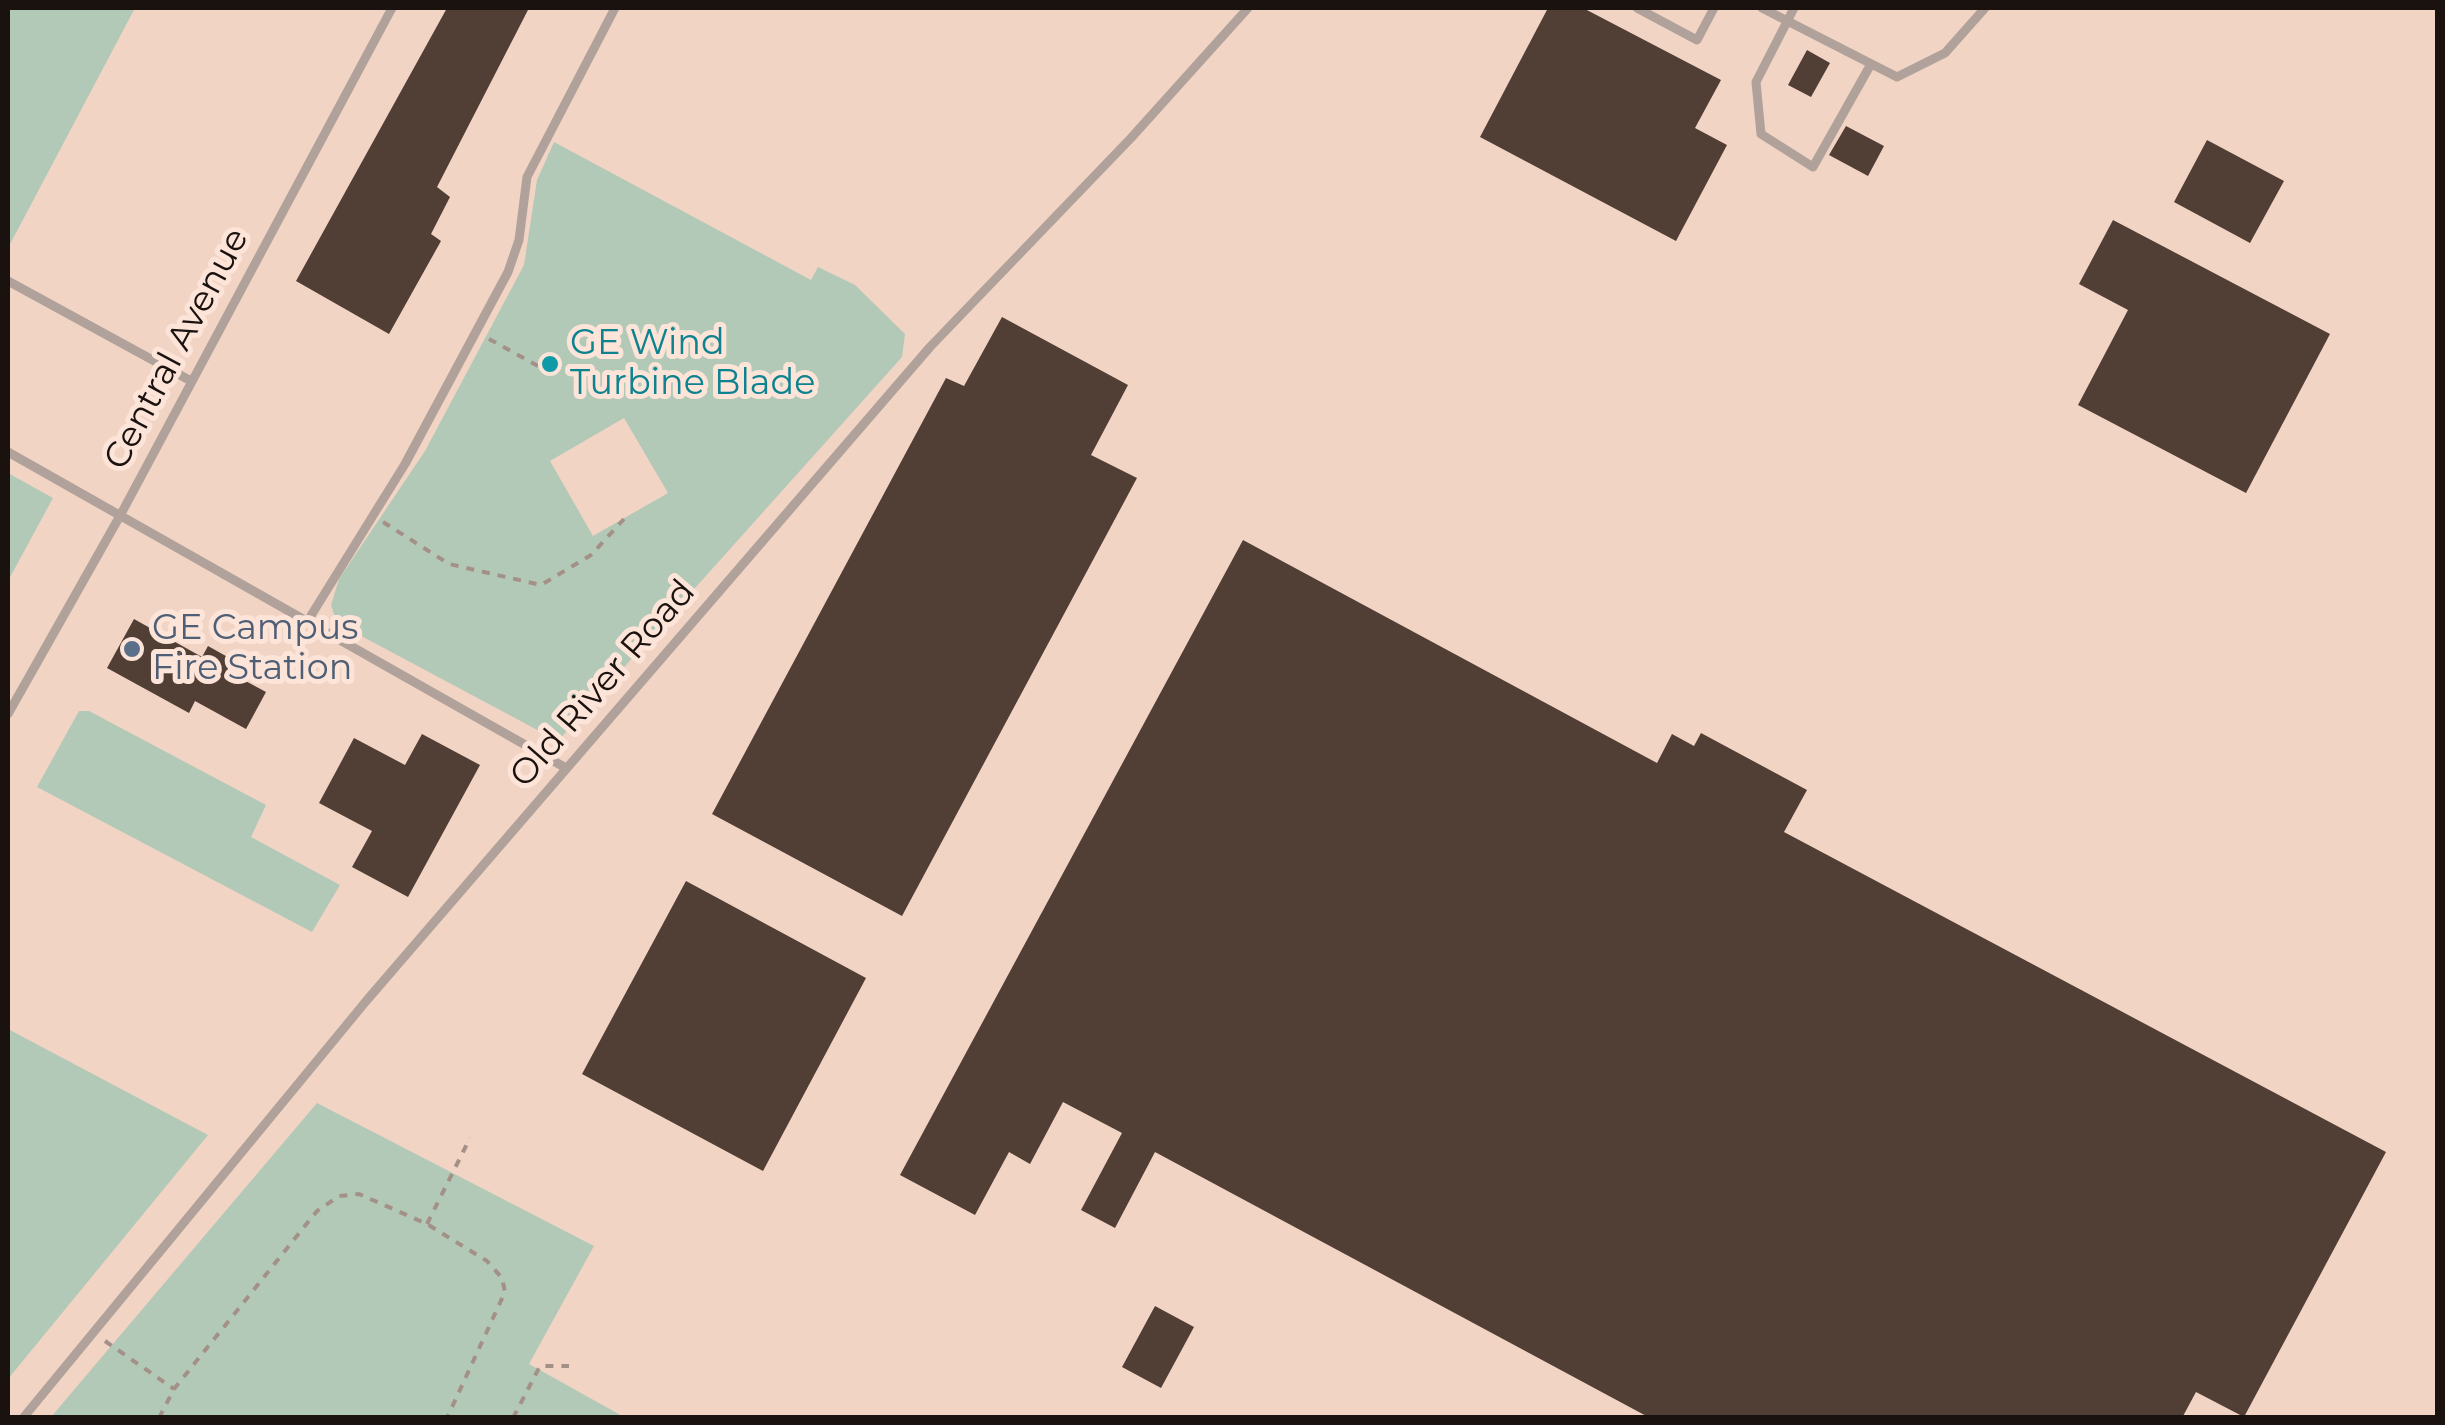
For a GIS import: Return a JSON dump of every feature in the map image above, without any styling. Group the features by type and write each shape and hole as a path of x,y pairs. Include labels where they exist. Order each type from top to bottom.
{"lane":[{"name":"Central Avenue","path":"8,714 121,514 392,8"},
{"path":"308,622 373,516 476,332 519,240 527,177 615,8"},
{"name":"Old River Road","path":"23,1418 366,1000 930,347 1131,138 1248,8"},
{"path":"1636,8 1697,40 1714,8"},
{"path":"1762,8 1898,77 1945,52 1986,8"},
{"path":"1794,8 1756,82 1760,134 1813,167 1871,64"},
{"path":"8,296 11,282 191,381"},
{"path":"8,452 566,768"}],"path":[{"path":"476,332 538,366"},
{"path":"373,516 449,564 541,585 591,555 624,518"},
{"path":"427,1224 470,1138"},
{"path":"160,1418 174,1389 317,1210 339,1196 359,1194 427,1224 487,1261 502,1278 505,1292 447,1418"},
{"path":"92,1333 174,1389"},
{"path":"512,1418 540,1366 570,1366"}],"shaded area":[{"path":"8,8 2437,8 2437,1417 8,1417"}],"green space":[{"path":"8,8 135,8 8,248"},
{"path":"554,142 811,280 818,267 855,285 905,334 902,357 558,741 337,623 331,605 339,579 425,451 524,265 537,180","holes":["624,418 668,493 593,536 550,461"]},
{"path":"8,473 53,498 8,581"},
{"path":"79,711 89,711 266,805 251,837 340,885 312,932 37,787"},
{"path":"8,1029 208,1135 8,1379"},
{"path":"317,1103 594,1246 529,1364 624,1417 51,1417"}],"building":[{"path":"447,8 529,8 437,187 450,197 431,234 441,241 389,334 296,281"},
{"path":"1548,8 1583,8 1721,80 1695,128 1727,145 1676,241 1480,137"},
{"path":"1807,50 1830,63 1811,97 1788,85"},
{"path":"1846,126 1884,146 1868,176 1829,155"},
{"path":"2207,140 2284,181 2250,243 2174,202"},
{"path":"2113,220 2330,334 2246,493 2078,405 2128,310 2079,284"},
{"path":"1002,317 1128,385 1091,455 1137,478 902,916 712,814 946,378 964,386"},
{"path":"1243,540 1657,763 1672,734 1694,746 1701,733 1807,790 1784,832 2386,1152 2244,1417 2196,1392 2182,1418 1650,1418 1155,1152 1115,1228 1081,1210 1122,1133 1063,1102 1030,1164 1009,1152 975,1215 900,1175"},
{"path":"134,619 202,657 208,646 233,660 227,671 266,692 246,729 195,701 189,713 107,668"},
{"path":"422,734 480,765 408,897 352,867 372,831 319,803 354,738 405,765"},
{"path":"686,881 866,978 763,1171 582,1074"},
{"path":"1155,1306 1194,1327 1161,1388 1122,1367"}],"place":[{"name":"GE Wind Turbine Blade","path":"550,364"},
{"name":"GE Campus Fire Station","path":"132,649"}]}
